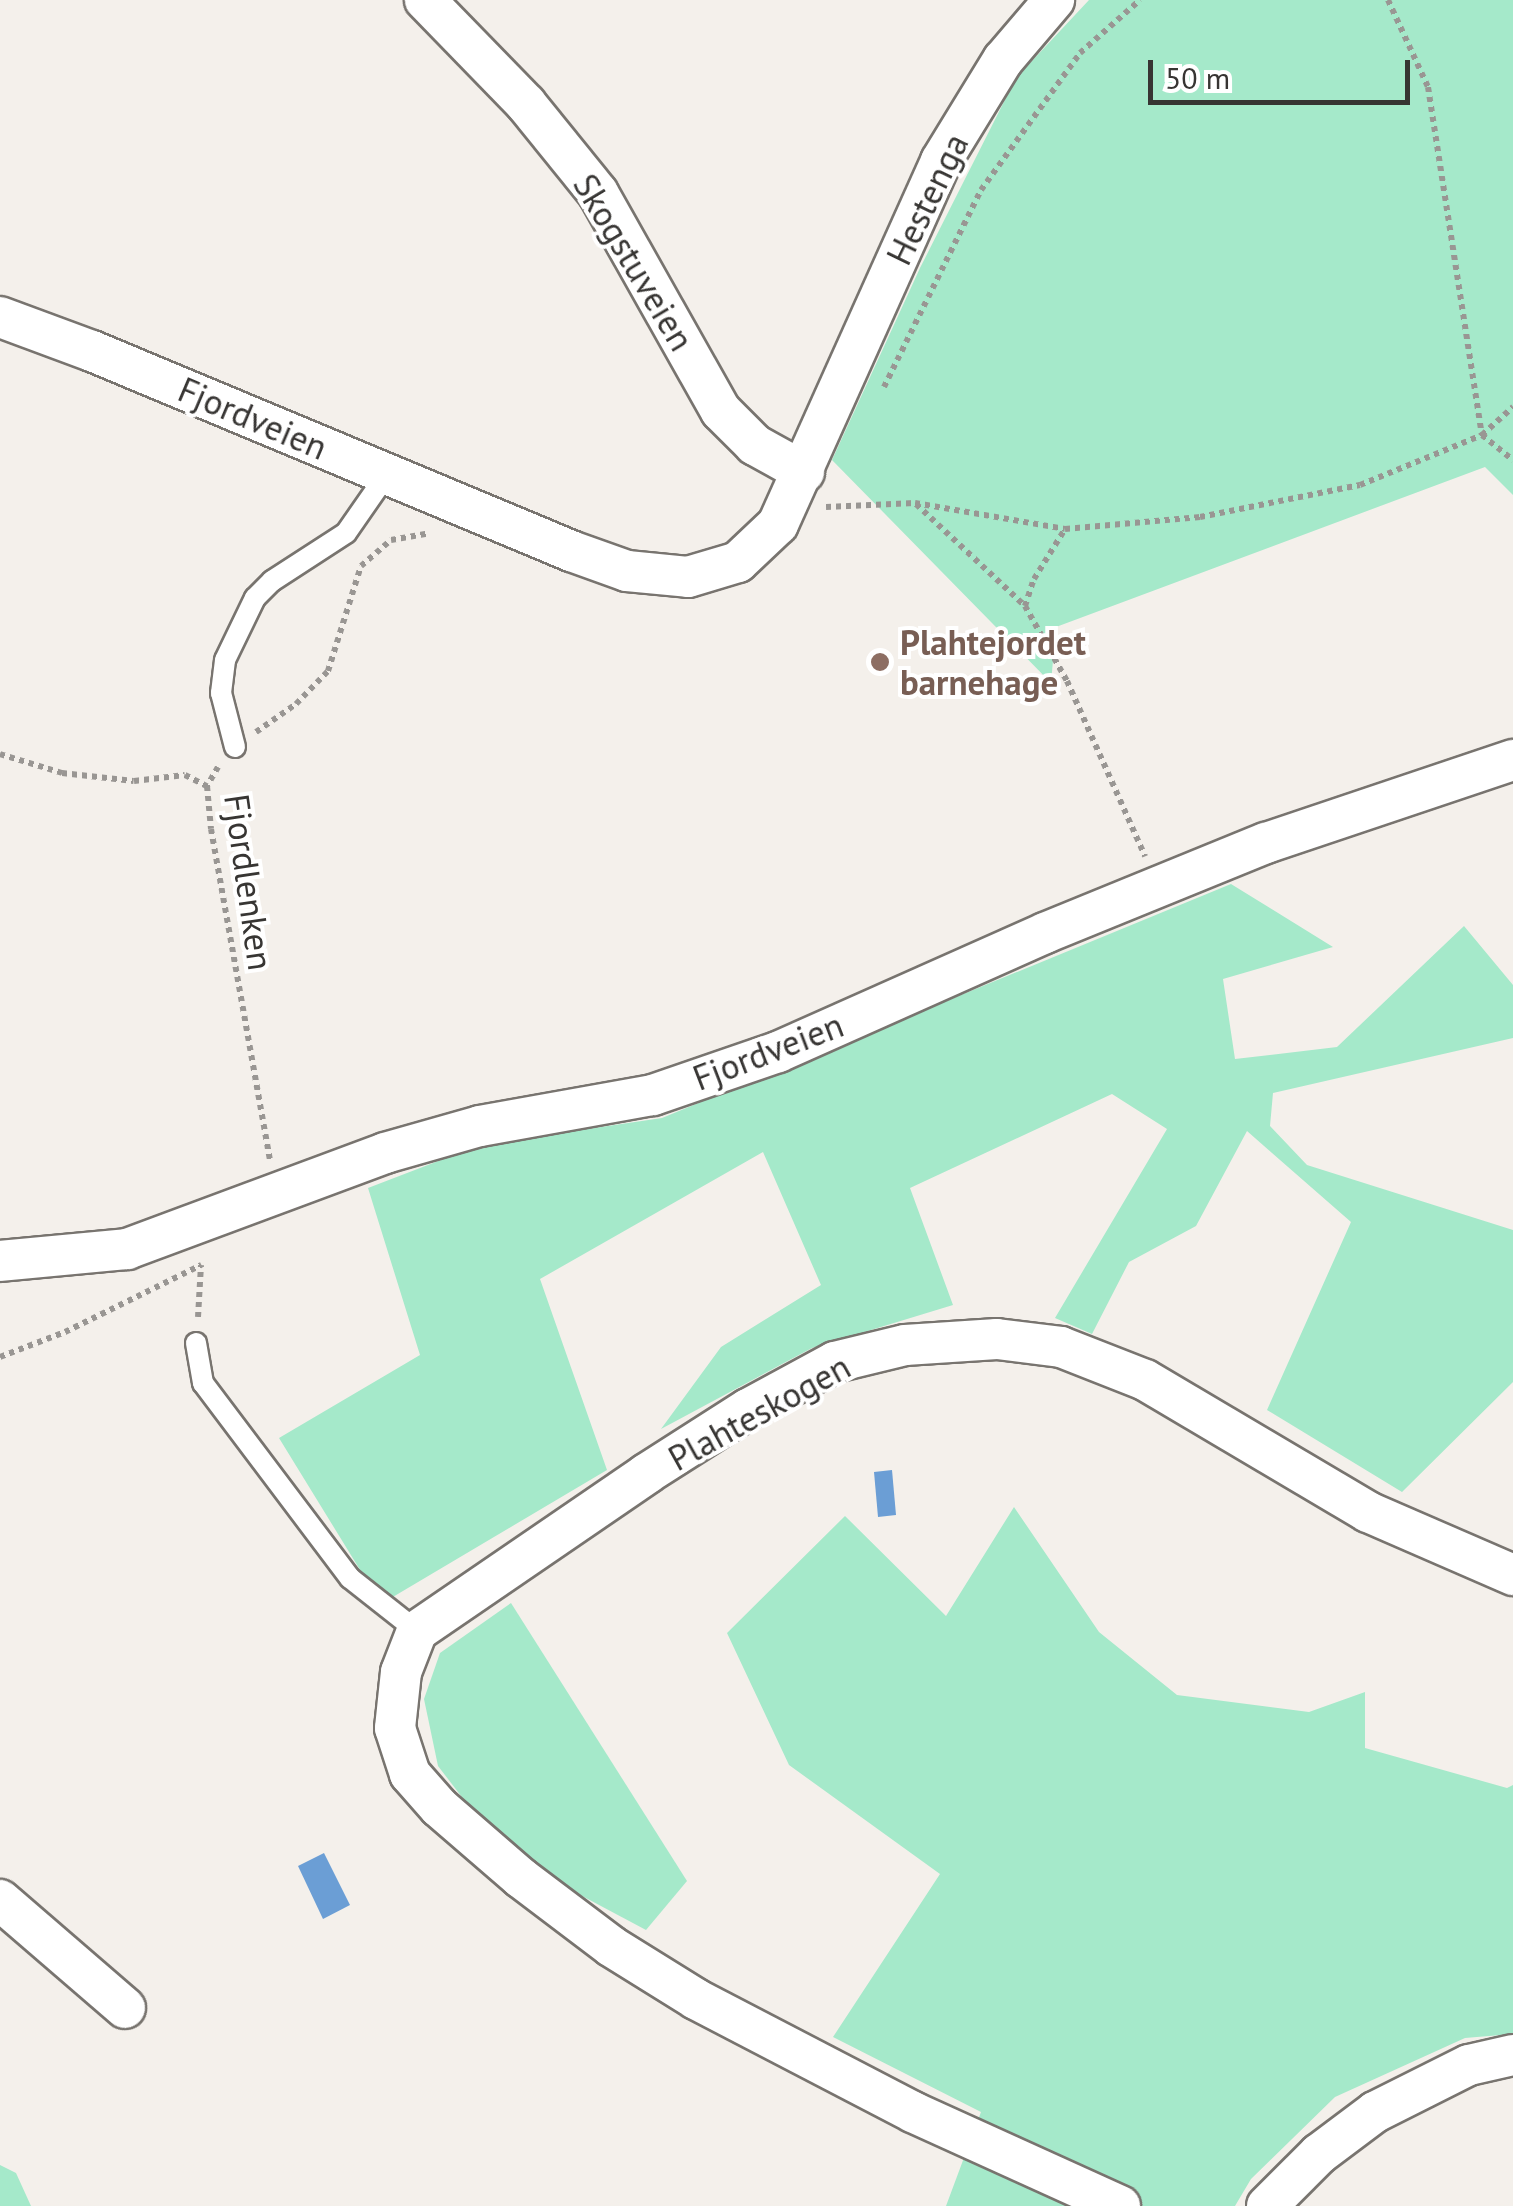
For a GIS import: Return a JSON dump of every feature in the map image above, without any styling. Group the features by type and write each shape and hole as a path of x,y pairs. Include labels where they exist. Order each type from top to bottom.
{"street":[{"name":"Skogstuveien","path":"425,0 505,80 598,193 722,411 754,446 804,472"},
{"name":"Hestenga","path":"829,416 942,161 1003,60 1054,0"},
{"name":"Fjordveien","path":"0,317 92,350 627,571 688,577 738,562 778,524 829,416"},
{"name":"Fjordveien","path":"0,1262 197,1246 276,1196 385,1154 461,1132 653,1094 778,1052 1266,843 1513,760"},
{"name":"Plahteskogen","path":"417,1630 646,1474 748,1410 836,1362 904,1345 998,1339 1061,1347 1144,1380 1368,1512 1513,1575"},
{"path":"417,1630 401,1672 395,1728 410,1774 439,1807 522,1878 611,1946 696,1999 913,2112 1120,2206"},
{"path":"0,1900 124,2008"},
{"path":"1267,2206 1319,2154 1375,2112 1469,2065 1513,2055"}],"lane":[{"path":"236,747 221,692 225,660 255,598 272,581 346,534 387,474"},
{"path":"196,1343 203,1383 266,1469 350,1578 417,1630"}],"path":[{"path":"1388,0 1428,87 1482,435 1513,460"},
{"path":"826,507 915,503 1065,529 1200,518 1360,485 1482,435 1513,407"},
{"path":"915,503 1025,606 1067,681 1159,887"},
{"path":"1025,606 1034,579 1065,529"},
{"name":"Fjordlenken","path":"276,1196 206,786 236,747 296,704 328,671 340,625"},
{"path":"0,754 62,773 134,781 186,775 206,786"},
{"path":"196,1343 197,1246"},
{"path":"0,1357 65,1332 197,1246"}],"green space":[{"path":"1089,0 1513,0 1513,495 1485,467 1056,627 1051,683 832,460 920,268 1016,78"},
{"path":"1231,884 1333,947 1223,979 1235,1059 1337,1047 1464,926 1513,985 1513,1038 1273,1093 1270,1126 1307,1165 1513,1230 1513,1382 1402,1492 1267,1410 1351,1222 1247,1131 1196,1226 1129,1262 1092,1334 1055,1318 1167,1129 1112,1094 910,1188 953,1305 812,1348 661,1429 721,1347 821,1285 763,1152 540,1279 607,1470 381,1604 279,1438 420,1355 368,1188 480,1145 662,1118"},
{"path":"1014,1507 1099,1632 1177,1695 1309,1712 1365,1692 1365,1748 1507,1788 1513,1785 1513,2034 1465,2038 1335,2097 1251,2179 1235,2206 946,2206 981,2112 833,2037 940,1874 789,1765 727,1633 845,1516 946,1616"},
{"path":"511,1603 687,1881 646,1930 554,1881 478,1818 438,1766 424,1699 440,1653"},
{"path":"0,2165 16,2173 31,2206 0,2206"}],"water":[{"path":"892,1470 896,1515 878,1517 874,1472"},
{"path":"324,1853 350,1905 323,1919 298,1866"}],"place":[{"name":"Plahtejordet barnehage","path":"880,662"}]}
